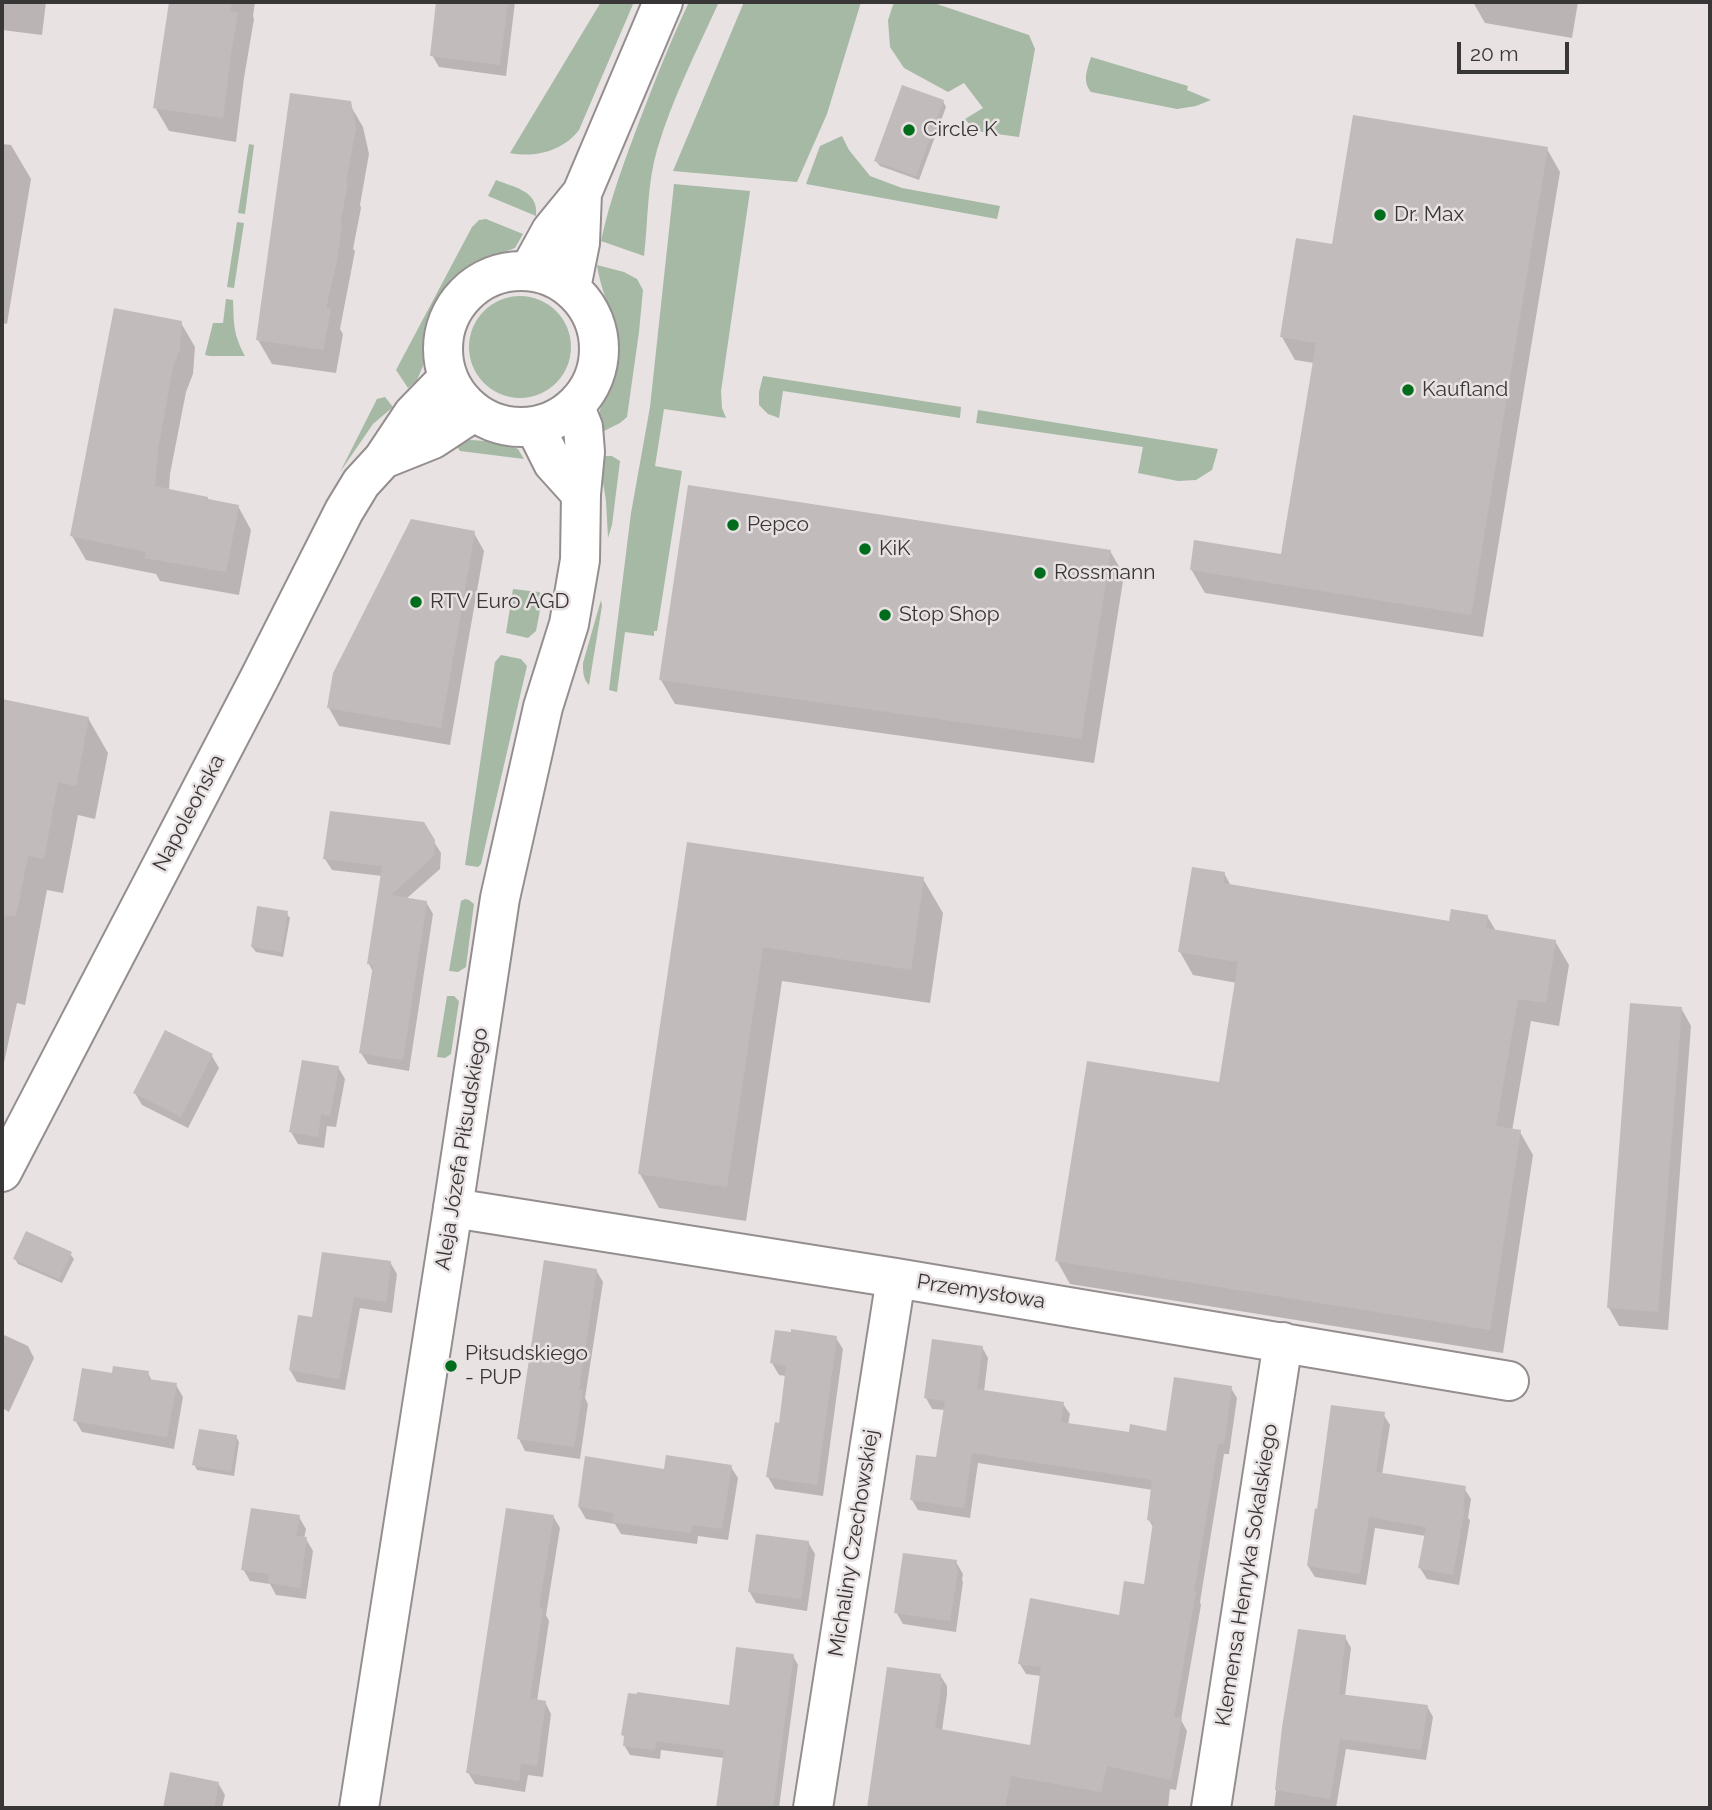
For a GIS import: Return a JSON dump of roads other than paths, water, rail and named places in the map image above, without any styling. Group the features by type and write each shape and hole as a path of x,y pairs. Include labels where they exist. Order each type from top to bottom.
{"street":[{"path":"529,271 551,231 582,193 663,2"},
{"path":"571,288 580,243 582,193"},
{"path":"529,271 551,276 571,288 589,308 598,333 599,360 591,385 575,407 556,419 535,426 513,427 493,422 474,412 458,397 448,378 443,352 446,325 458,302 478,284 502,272 529,271"},
{"name":"Napoleońska","path":"2,1172 253,692 344,511 361,483 383,459 412,414 448,378"},
{"name":"Aleja Józefa Piłsudskiego","path":"363,1808 499,898 544,707 569,624 580,560 585,452 583,428 575,407"},
{"name":"Napoleońska","path":"383,459 432,439 474,412"},
{"path":"535,426 553,463 581,494"},
{"name":"Przemysłowa","path":"453,1208 896,1278 1509,1381"},
{"name":"Michaliny Czechowskiej","path":"813,1808 896,1278"},
{"name":"Klemensa Henryka Sokalskiego","path":"1212,1808 1283,1342"}],"place":[{"name":"Circle K","path":"909,130"},
{"name":"Dr. Max","path":"1380,215"},
{"name":"Kaufland","path":"1408,390"},
{"name":"Pepco","path":"733,525"},
{"name":"KiK","path":"865,549"},
{"name":"Rossmann","path":"1040,573"},
{"name":"RTV Euro AGD","path":"416,602"},
{"name":"Stop Shop","path":"885,615"},
{"name":"Piłsudskiego - PUP","path":"451,1366"}]}
